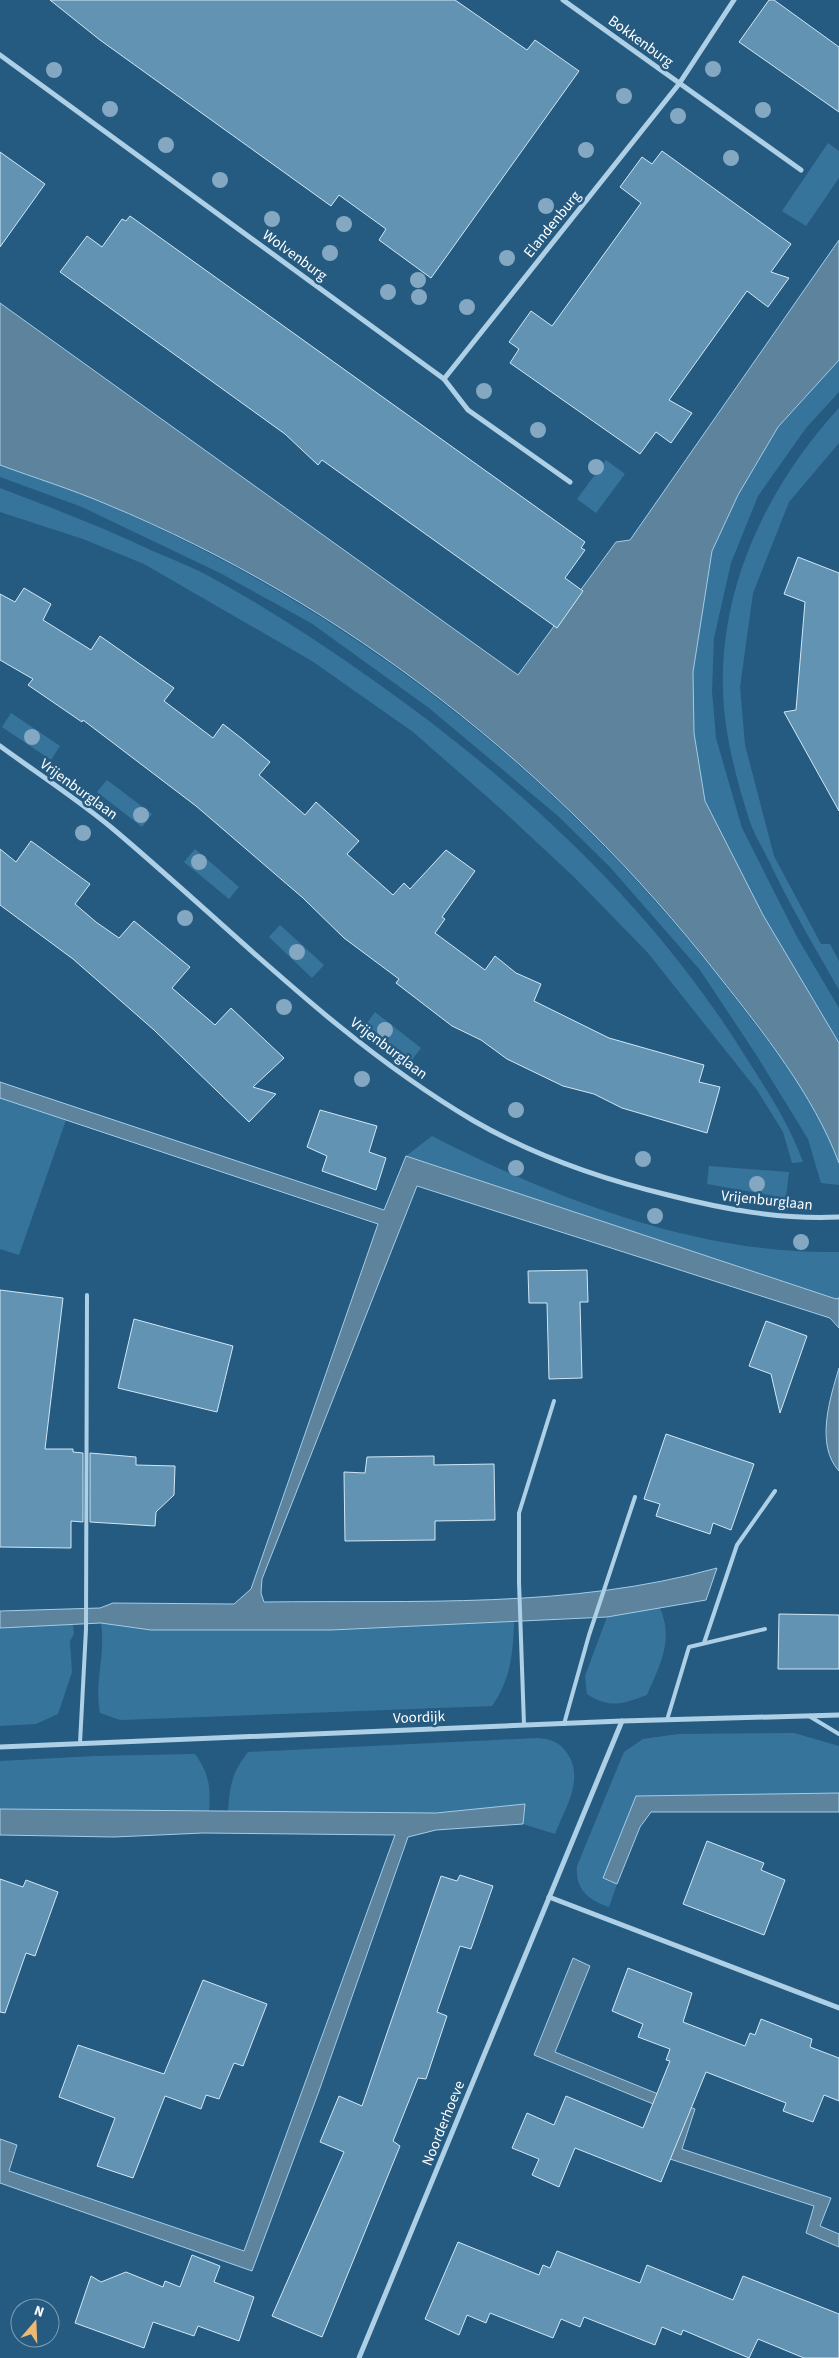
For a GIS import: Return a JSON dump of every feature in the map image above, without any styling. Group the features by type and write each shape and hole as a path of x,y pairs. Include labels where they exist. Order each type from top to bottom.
{"street":[{"name":"Bokkenburg","path":"563,0 679,84"},
{"name":"Elandenburg","path":"444,379 679,84 734,0"},
{"name":"Wolvenburg","path":"0,55 444,379 468,410 570,482"},
{"path":"679,84 801,170"},
{"name":"Vrijenburglaan","path":"0,746 110,827 322,1014 426,1091 476,1122 542,1155 640,1188 728,1211 839,1217"},
{"name":"Voordijk","path":"0,1747 622,1721 839,1715"},
{"name":"Noorderhoeve","path":"359,2358 622,1721"},
{"path":"549,1897 839,2008"}],"lane":[{"path":"80,1743 86,1629 87,1295"},
{"path":"524,1725 519,1582 519,1513 554,1401"},
{"path":"704,1643 737,1545 775,1491"},
{"path":"564,1724 589,1635 635,1497"},
{"path":"667,1720 689,1647 764,1629"},
{"path":"807,1715 839,1734"}],"shaded area":[{"path":"828,143 839,151 839,178 806,226 782,211"},
{"path":"839,240 839,360 778,427 738,495 712,551 693,672 694,733 705,801 763,915 839,1043 839,1163 828,1137 801,1088 769,1041 718,975 656,900 588,829 517,762 442,700 362,643 280,591 194,544 106,504 0,465 0,303 518,675 616,542 630,540"},
{"path":"839,360 839,392 806,428 758,496 731,563 714,638 712,691 716,738 742,828 797,937 839,1008 839,1043 763,915 705,801 694,733 693,672 712,551 738,495 778,427"},
{"path":"839,408 839,443 789,502 753,593 740,687 745,745 774,856 821,944 830,944 839,961 839,990 792,907 751,824 731,755 723,690 724,651 730,612 740,574 754,538 771,503 791,469"},
{"path":"606,460 625,474 596,513 577,499"},
{"path":"0,465 108,505 203,550 294,601 380,656 462,718 540,784 614,856 683,934 773,1048 801,1086 825,1126 834,1145 839,1162 839,1185 821,1183 808,1139 757,1056 700,970 609,866 558,816 429,708 311,623 220,573 82,507 0,477"},
{"path":"0,488 117,535 192,568 235,590 295,627 354,667 475,757 571,843 659,937 698,987 735,1040 781,1115 803,1162 792,1163 783,1132 757,1090 648,953 574,877 501,809 413,732 312,661 144,564 83,539 0,512"},
{"path":"11,713 60,746 51,760 2,727"},
{"path":"107,780 152,814 142,827 97,792"},
{"path":"195,849 239,887 229,899 184,862"},
{"path":"280,925 324,965 312,978 269,937"},
{"path":"375,1012 421,1048 411,1061 365,1026"},
{"path":"0,1082 384,1210 406,1156 836,1299 839,1298 839,1328 830,1318 417,1186 262,1579 261,1593 264,1602 492,1600 606,1590 662,1581 717,1568 706,1600 607,1617 331,1630 151,1630 101,1623 0,1628 0,1611 100,1608 113,1603 234,1604 251,1589 378,1224 0,1098"},
{"path":"0,1098 66,1120 19,1255 0,1249"},
{"path":"432,1136 528,1181 629,1219 733,1244 786,1250 839,1252 839,1298 836,1299 406,1156"},
{"path":"709,1166 789,1172 786,1198 707,1184"},
{"path":"839,1368 839,1471 832,1460 826,1435 829,1407"},
{"path":"660,1608 666,1631 664,1652 647,1695 616,1704 603,1702 587,1694 585,1676 607,1617"},
{"path":"514,1621 510,1665 503,1686 492,1706 120,1720 100,1713 98,1690 102,1646 101,1623 151,1630 331,1630"},
{"path":"73,1624 74,1634 70,1641 72,1672 58,1714 36,1724 0,1726 0,1628"},
{"path":"794,1733 839,1746 839,1793 636,1796 603,1879 617,1884 609,1907 595,1901 581,1888 578,1882 577,1866 624,1752 643,1739 678,1734"},
{"path":"537,1738 550,1740 561,1746 572,1763 574,1773 572,1794 555,1834 523,1824 524,1804 436,1813 228,1812 232,1780 248,1752"},
{"path":"195,1754 208,1781 210,1795 209,1812 0,1809 0,1761 95,1756"},
{"path":"839,1793 839,1812 651,1812 640,1827 617,1884 603,1878 636,1796"},
{"path":"525,1804 523,1824 436,1830 408,1837 319,2091 252,2271 0,2183 0,2139 17,2145 9,2171 244,2251 395,1835 203,1833 114,1837 0,1835 0,1809 436,1813"},
{"path":"573,1958 590,1966 555,2052 695,2109 682,2149 831,2198 820,2226 839,2234 839,2247 806,2233 814,2206 667,2158 680,2115 534,2055"}],"building":[{"path":"50,0 455,0 527,50 535,40 579,71 431,278 379,240 386,229 339,195 331,206 100,40"},
{"path":"769,0 774,0 839,47 839,112 739,42"},
{"path":"662,151 791,244 771,272 789,278 768,307 747,291 669,400 692,413 671,443 656,432 640,454 510,363 519,349 509,342 531,311 552,326 641,203 620,187 642,157 652,164"},
{"path":"0,152 45,184 0,247"},
{"path":"130,216 585,542 581,548 585,550 565,578 583,591 557,628 322,460 318,465 285,434 60,272 87,236 102,247 122,219 126,221"},
{"path":"798,557 839,573 839,811 784,712 796,710 805,602 784,594"},
{"path":"24,588 51,604 43,620 91,650 100,636 174,688 164,701 213,738 223,724 270,762 259,775 305,815 316,802 359,841 347,854 393,895 404,883 410,889 446,850 475,871 442,917 445,919 435,933 485,970 495,956 516,973 541,984 534,1001 609,1038 704,1065 699,1082 720,1087 707,1133 622,1108 594,1094 563,1086 507,1059 481,1040 452,1026 396,983 399,979 344,938 303,898 196,806 83,720 82,722 28,685 33,679 0,660 0,594 15,602"},
{"path":"31,841 90,884 75,904 96,922 119,938 134,921 190,967 172,988 215,1025 231,1008 284,1058 253,1087 276,1094 249,1122 154,1030 73,959 0,905 0,849 16,862"},
{"path":"320,1110 377,1126 369,1152 386,1158 376,1190 322,1171 327,1156 307,1147"},
{"path":"587,1270 588,1302 580,1302 582,1378 549,1379 547,1303 529,1303 528,1271"},
{"path":"0,1290 63,1298 45,1449 73,1449 73,1452 83,1453 83,1522 71,1521 71,1548 0,1547"},
{"path":"134,1319 233,1346 217,1412 118,1388"},
{"path":"766,1321 807,1336 780,1413 771,1374 749,1366"},
{"path":"666,1434 754,1464 731,1530 713,1523 710,1534 656,1516 660,1504 644,1499"},
{"path":"90,1453 136,1457 136,1465 175,1466 174,1495 156,1512 155,1526 90,1522"},
{"path":"434,1456 434,1465 494,1464 495,1520 435,1521 435,1540 345,1541 344,1472 365,1473 367,1457"},
{"path":"779,1614 839,1615 839,1669 778,1669"},
{"path":"707,1841 764,1863 761,1870 785,1880 764,1935 683,1904"},
{"path":"460,1875 493,1886 471,1949 460,1946 437,2012 447,2016 426,2079 418,2078 393,2141 400,2146 322,2337 272,2316 344,2152 320,2142 339,2096 362,2106 441,1876 457,1881"},
{"path":"0,1879 23,1887 26,1880 58,1892 35,1956 26,1953 5,2013 0,2012"},
{"path":"628,1968 692,1993 683,2022 745,2046 750,2033 755,2035 761,2019 812,2039 810,2047 839,2058 839,2101 824,2095 813,2122 783,2111 786,2103 706,2072 661,2182 575,2148 559,2187 532,2175 539,2159 512,2148 527,2113 554,2125 566,2096 643,2128 670,2061 666,2060 670,2049 638,2037 643,2024 612,2011"},
{"path":"203,1980 267,2004 243,2066 234,2063 219,2099 206,2095 201,2109 165,2096 133,2178 97,2166 115,2118 59,2097 78,2045 164,2074"},
{"path":"458,2242 539,2275 543,2265 550,2268 557,2251 640,2283 647,2265 733,2300 743,2276 839,2314 839,2358 804,2358 758,2339 749,2358 683,2330 681,2335 662,2327 655,2345 584,2317 580,2327 561,2319 553,2338 490,2313 486,2323 467,2315 459,2335 425,2319"},
{"path":"192,2255 220,2266 214,2282 254,2297 239,2341 198,2326 194,2336 153,2322 144,2348 75,2323 91,2276 101,2282 126,2272 163,2287 165,2281 180,2287"}]}
